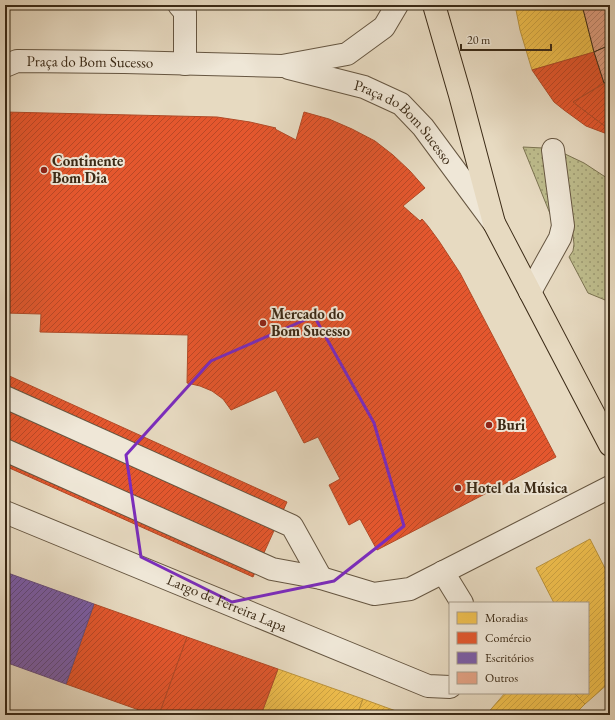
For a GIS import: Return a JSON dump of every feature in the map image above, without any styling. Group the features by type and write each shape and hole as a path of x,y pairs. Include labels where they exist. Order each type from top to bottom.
{"main road":[{"name":"Praça do Bom Sucesso","path":"434,5 494,223 610,446"}],"street":[{"path":"179,5 185,12 185,64"},
{"name":"Praça do Bom Sucesso","path":"9,61 282,66 347,54 384,27 397,5"},
{"name":"Praça do Bom Sucesso","path":"282,66 364,87 401,104 424,127 494,223"},
{"path":"530,292 560,238 563,226 553,150"},
{"path":"5,396 292,526 321,578"},
{"path":"5,450 272,569 321,578 374,594 410,589 610,487"},
{"name":"Largo de Ferreira Lapa","path":"5,512 428,686 449,687"},
{"path":"443,572 461,602"}],"highlighted area":[{"path":"314,316 374,423 404,526 334,581 232,602 141,557 126,455 211,361"}],"shaded area":[{"path":"523,147 543,148 553,221"},
{"path":"563,153 584,163 610,180 610,302 588,293 569,257 573,251 574,244"}],"building: Moradias":[{"path":"515,5 582,5 594,52 532,70 520,30"},
{"path":"590,539 610,578 610,682 585,704 575,694 589,694 589,602 553,602 536,568"},
{"path":"278,669 363,699 357,715 261,715"},
{"path":"504,694 575,694 585,704 574,715 486,715"},
{"path":"363,699 407,715 357,715"}],"building: Comércio":[{"path":"594,52 604,83 573,102 610,130 610,135 586,126 554,102 532,70"},
{"path":"610,80 610,130 573,102"},
{"name":"Mercado do Bom Sucesso","path":"5,112 217,117 276,128 275,129 296,140 304,112 329,119 375,141 393,155 425,188 403,206 420,221 422,219 428,226 460,273 556,457 377,550 360,519 349,525 329,485 340,479 318,437 304,443 276,390 231,410 223,399 212,391 187,383 188,335 40,332 41,314 5,313"},
{"path":"5,374 287,502 253,577 5,466"},
{"path":"94,604 187,637 159,715 153,715 66,684"},
{"path":"187,637 278,669 261,715 159,715"}],"building: Escritórios":[{"path":"5,572 94,604 66,684 5,662"}],"building: Outros":[{"path":"582,5 610,5 610,45 594,52"},
{"path":"610,45 610,80 604,83 594,52"}],"place":[{"name":"Continente Bom Dia","path":"44,170"},
{"name":"Mercado do Bom Sucesso","path":"263,323"},
{"name":"Buri","path":"489,425"},
{"name":"Hotel da Música","path":"458,488"}]}
